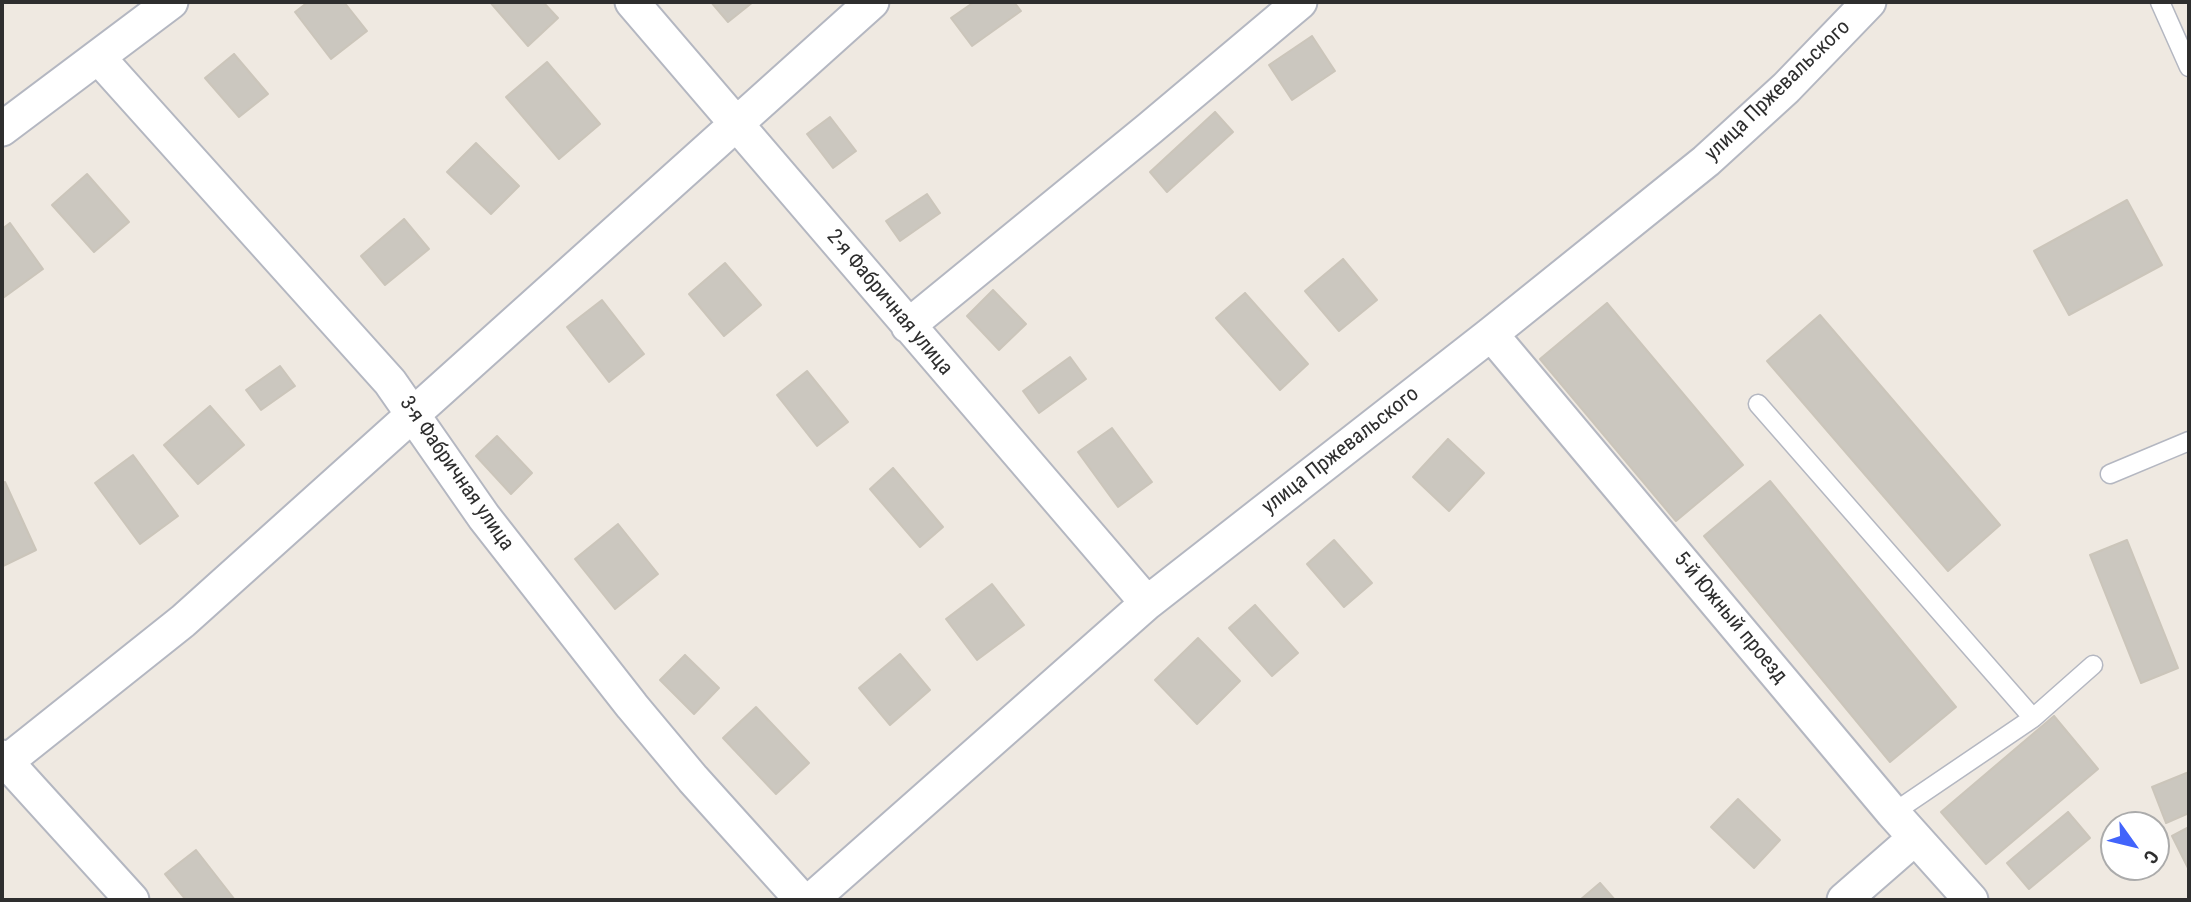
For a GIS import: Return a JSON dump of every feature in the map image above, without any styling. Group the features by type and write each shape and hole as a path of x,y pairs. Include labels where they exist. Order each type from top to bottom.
{"street":[{"path":"2,129 171,2"},
{"name":"2-я Фабричная улица","path":"632,2 1147,603"},
{"path":"132,900 4,760 183,621 872,2"},
{"path":"908,326 1300,2"},
{"name":"улица Пржевальского","path":"811,900 1147,603 1662,198 1744,128 1869,2"},
{"name":"3-я Фабричная улица","path":"98,57 378,367 484,517 624,695 693,779 802,900"},
{"name":"5-й Южный проезд","path":"1491,334 1893,813 1971,900"},
{"path":"1844,900 1915,838"}],"lane":[{"path":"2160,2 2189,66"},
{"path":"1758,404 2033,718"},
{"path":"2110,474 2189,441"},
{"path":"1893,813 2033,718 2093,665"}],"building":[{"path":"308,2 344,2 367,31 331,59 295,12"},
{"path":"490,2 543,2 558,18 528,46"},
{"path":"711,2 753,2 728,22"},
{"path":"974,2 1014,2 1021,11 972,46 951,18"},
{"path":"1312,36 1335,71 1292,100 1269,65"},
{"path":"234,54 268,94 239,117 205,78"},
{"path":"547,62 600,124 559,159 506,97"},
{"path":"1215,112 1233,132 1167,192 1150,172"},
{"path":"830,117 856,151 833,168 807,134"},
{"path":"476,143 519,186 491,214 447,172"},
{"path":"87,174 129,222 94,252 52,205"},
{"path":"927,194 940,213 900,241 886,221"},
{"path":"2127,200 2162,265 2069,315 2034,251"},
{"path":"404,219 429,249 385,285 361,256"},
{"path":"10,223 43,269 3,298 2,229"},
{"path":"1343,259 1377,300 1339,331 1305,291"},
{"path":"725,263 761,305 724,336 689,294"},
{"path":"993,290 1026,324 999,350 967,316"},
{"path":"1245,293 1308,364 1280,390 1216,318"},
{"path":"602,300 644,354 609,382 567,327"},
{"path":"1607,303 1743,465 1676,521 1540,359"},
{"path":"1820,315 2000,525 1948,571 1767,361"},
{"path":"1070,357 1086,379 1039,413 1023,391"},
{"path":"280,366 295,386 261,410 246,390"},
{"path":"807,371 848,422 817,446 777,395"},
{"path":"210,406 244,445 198,484 164,445"},
{"path":"1112,428 1152,482 1118,507 1078,452"},
{"path":"497,436 532,473 511,494 476,456"},
{"path":"1448,439 1484,473 1449,511 1413,477"},
{"path":"133,455 178,516 140,544 95,483"},
{"path":"893,468 943,527 920,547 870,489"},
{"path":"1770,481 1956,707 1890,762 1704,536"},
{"path":"5,482 36,550 3,566 2,484"},
{"path":"618,524 658,574 615,609 575,559"},
{"path":"1334,540 1372,583 1344,607 1307,564"},
{"path":"2127,540 2178,668 2141,683 2090,555"},
{"path":"992,584 1024,625 977,660 946,619"},
{"path":"1255,605 1298,653 1272,676 1229,628"},
{"path":"1198,638 1240,681 1197,724 1155,680"},
{"path":"900,654 930,690 890,725 859,688"},
{"path":"685,655 719,688 694,714 660,680"},
{"path":"756,707 809,763 776,794 723,738"},
{"path":"2054,716 2098,769 1986,864 1941,812"},
{"path":"2189,772 2189,813 2170,821 2170,811 2161,811 2152,787"},
{"path":"1738,799 1780,840 1754,868 1711,827"},
{"path":"2068,812 2090,838 2029,889 2007,863"},
{"path":"2189,827 2189,870 2172,836"},
{"path":"196,850 235,900 186,900 165,874"},
{"path":"1600,883 1615,900 1580,900"}]}
